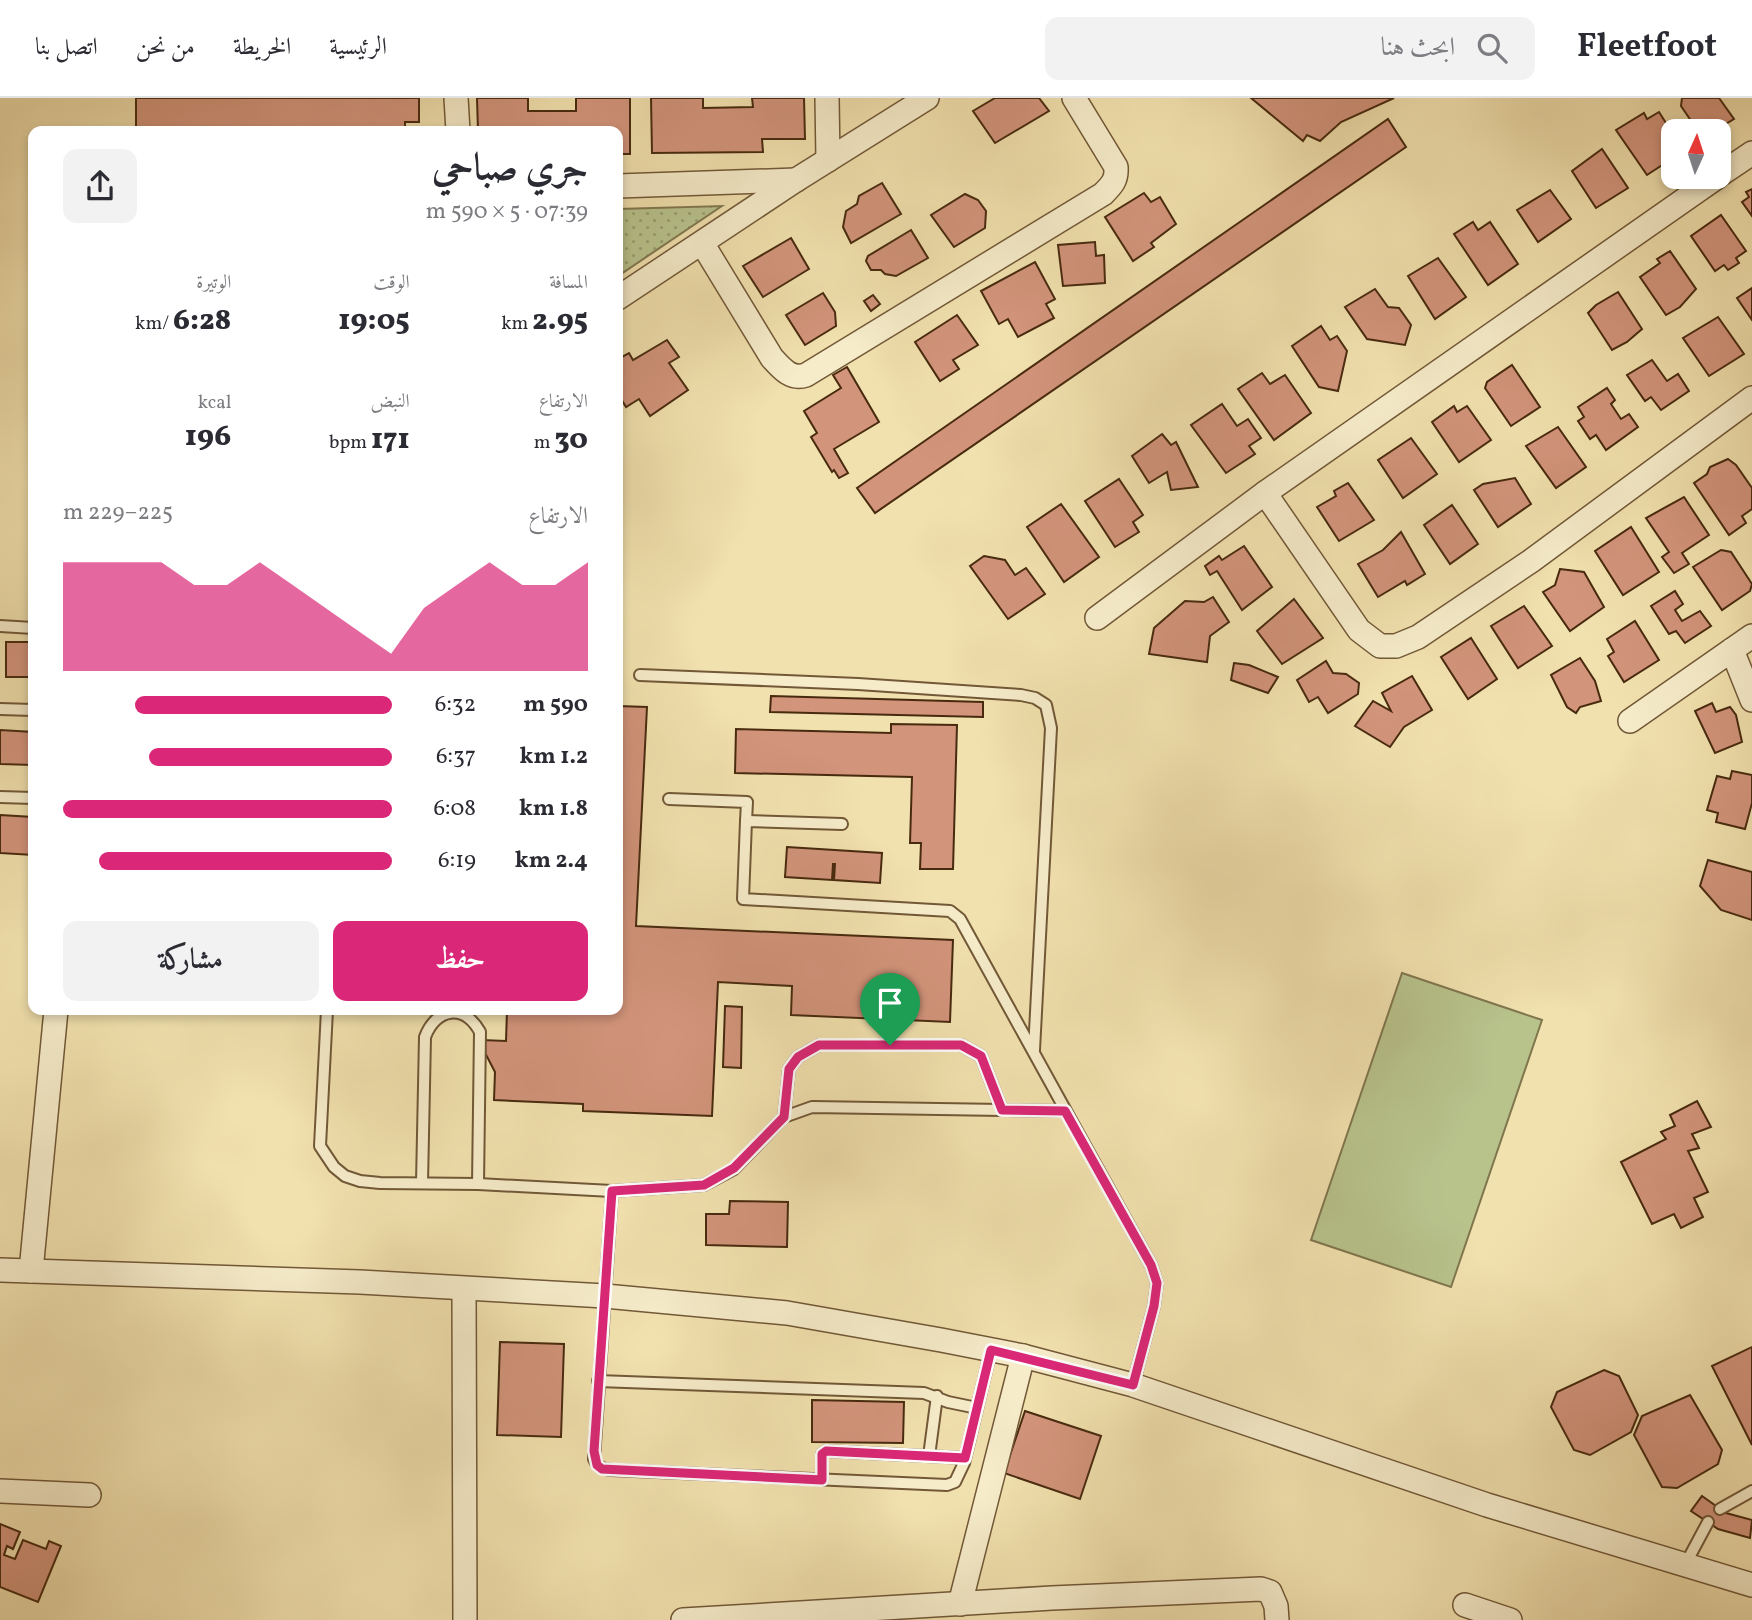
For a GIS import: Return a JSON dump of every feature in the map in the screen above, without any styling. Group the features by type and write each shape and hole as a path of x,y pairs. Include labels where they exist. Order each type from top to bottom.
{"street":[{"path":"456,98 458,126"},
{"path":"828,98 828,160"},
{"path":"623,295 796,180 927,98"},
{"path":"702,243 772,358 790,375 806,375 1091,201 1112,184 1117,177 1116,167 1074,98"},
{"path":"1731,167 1752,153"},
{"path":"623,186 796,180"},
{"path":"1097,618 1265,492 1699,189"},
{"path":"1265,492 1353,624 1380,646 1396,646 1418,637 1531,561 1752,398"},
{"path":"1630,721 1752,636"},
{"path":"1732,650 1752,700"},
{"path":"32,1271 56,1015"},
{"path":"0,1270 360,1282 605,1296 788,1313 1023,1356 1133,1385 1487,1505 1752,1586"},
{"path":"464,1290 465,1620"},
{"path":"960,1604 1023,1356"},
{"path":"0,1491 89,1495"},
{"path":"683,1620 831,1616 960,1604 1052,1609 1261,1589 1270,1592 1278,1620"},
{"path":"1465,1605 1510,1620"}],"lane":[{"path":"0,626 28,628"},
{"path":"640,675 858,684 1013,695 1035,698 1046,705 1051,728 1034,1050"},
{"path":"0,709 28,710"},
{"path":"0,797 28,798"},
{"path":"669,799 747,802 743,899 950,911 960,919 1151,1265 1157,1283 1154,1306 1133,1385"},
{"path":"746,821 842,824"},
{"path":"327,1015 320,1146 334,1167 345,1176 359,1181 612,1191 704,1185 734,1168 784,1117 812,1107 1065,1111"},
{"path":"422,1183 425,1037 431,1022 444,1015"},
{"path":"465,1015 473,1019 480,1032 478,1184"},
{"path":"784,1117 789,1069 798,1057 819,1045 961,1045 981,1056 1002,1110"},
{"path":"612,1191 594,1459 602,1469 947,1485 955,1482 965,1458 991,1350"},
{"path":"598,1381 924,1393 948,1402 977,1408"},
{"path":"929,1456 937,1396"},
{"path":"822,1480 822,1454 826,1451 965,1458"},
{"path":"1720,1509 1752,1491"},
{"path":"1685,1565 1708,1522"}],"green space":[{"path":"722,206 623,273 623,209"},
{"path":"1402,973 1542,1020 1451,1287 1311,1240"}],"building":[{"path":"136,98 419,98 419,122 405,122 405,126 136,126"},
{"path":"477,98 528,98 528,111 576,111 576,98 630,98 630,154 623,154 623,126 478,126"},
{"path":"651,98 703,98 703,108 753,107 752,98 804,98 805,139 762,139 763,152 652,153"},
{"path":"995,98 1039,98 1049,111 995,143 973,111"},
{"path":"1251,98 1394,98 1341,122 1320,141 1307,135 1303,141"},
{"path":"1682,98 1719,98 1734,119 1690,119 1681,106"},
{"path":"1659,112 1663,119 1661,119 1661,166 1647,175 1616,130 1644,113 1647,119"},
{"path":"1388,119 1406,147 875,513 857,488"},
{"path":"1602,149 1628,188 1596,208 1572,171"},
{"path":"882,183 901,214 851,243 843,227 846,211 857,204 859,196"},
{"path":"1752,189 1752,216 1742,202 1749,197 1746,192"},
{"path":"1550,190 1571,219 1538,242 1517,210"},
{"path":"1144,193 1151,202 1160,197 1176,224 1151,243 1154,247 1133,261 1105,217"},
{"path":"965,194 978,200 986,211 985,228 954,247 931,215"},
{"path":"1721,215 1746,251 1736,258 1739,263 1728,270 1724,265 1715,271 1691,236"},
{"path":"1473,222 1478,230 1490,222 1518,264 1488,285 1454,234"},
{"path":"911,230 928,258 896,276 885,274 881,270 871,270 866,261 868,256"},
{"path":"791,238 809,269 763,297 743,266"},
{"path":"1095,242 1096,256 1104,255 1105,283 1063,286 1058,245"},
{"path":"1670,251 1696,289 1680,307 1666,315 1640,277 1660,263 1657,259"},
{"path":"1438,258 1466,297 1435,319 1408,276"},
{"path":"1035,262 1055,299 1046,304 1054,318 1018,337 1008,319 999,324 981,291"},
{"path":"1752,288 1752,320 1737,298"},
{"path":"1375,289 1388,307 1399,308 1411,325 1405,345 1367,339 1345,307"},
{"path":"1618,292 1642,329 1612,350 1588,313"},
{"path":"823,293 835,312 836,326 805,345 786,315"},
{"path":"873,295 880,304 871,311 864,301"},
{"path":"957,315 978,345 953,360 959,369 940,381 915,342"},
{"path":"1718,317 1744,354 1709,376 1683,338"},
{"path":"1321,326 1330,340 1337,336 1347,351 1338,391 1319,387 1292,346"},
{"path":"667,340 679,357 669,363 688,390 650,416 639,399 626,407 623,402 623,356 629,353 633,360"},
{"path":"1652,360 1667,381 1678,374 1689,391 1661,410 1651,397 1645,401 1627,375"},
{"path":"1512,365 1540,407 1511,426 1485,388 1487,382"},
{"path":"847,367 879,422 834,449 848,473 839,478 834,470 832,472 811,437 817,433 804,411 841,388 833,375"},
{"path":"1262,373 1270,384 1285,375 1311,413 1274,440 1238,389"},
{"path":"1607,388 1615,400 1611,404 1621,419 1629,414 1638,427 1606,450 1596,435 1590,439 1578,421 1584,417 1578,407"},
{"path":"1222,404 1237,426 1248,419 1261,438 1249,446 1255,454 1226,473 1191,425"},
{"path":"1454,406 1457,412 1467,406 1491,440 1459,462 1432,422"},
{"path":"1558,427 1586,467 1556,488 1526,446"},
{"path":"1162,434 1171,445 1176,442 1198,487 1171,490 1167,472 1149,483 1132,456"},
{"path":"1411,438 1437,474 1403,498 1378,460"},
{"path":"1728,459 1736,465 1752,488 1752,509 1742,516 1746,523 1729,535 1694,483 1707,474 1710,467"},
{"path":"1515,478 1531,504 1498,527 1474,490 1483,484"},
{"path":"1119,479 1143,515 1133,522 1139,532 1115,547 1085,501"},
{"path":"1348,483 1374,520 1339,541 1317,507 1336,496 1334,491"},
{"path":"1684,497 1709,535 1682,553 1689,564 1674,573 1662,557 1669,552 1646,518"},
{"path":"1061,504 1099,557 1064,582 1027,527"},
{"path":"1452,505 1478,544 1450,564 1424,525"},
{"path":"1631,527 1659,572 1623,595 1595,551"},
{"path":"1401,532 1425,574 1407,585 1405,581 1378,597 1358,564 1383,550"},
{"path":"1244,546 1272,587 1242,610 1217,571 1210,575 1205,566 1219,556 1222,560"},
{"path":"1721,550 1731,552 1752,584 1750,591 1722,610 1693,567"},
{"path":"984,556 1005,560 1015,575 1026,568 1045,594 1008,619 970,566"},
{"path":"1560,569 1584,572 1604,607 1570,631 1543,592 1555,585"},
{"path":"1675,591 1683,604 1675,610 1682,621 1700,611 1711,626 1685,643 1676,631 1669,634 1651,606"},
{"path":"1213,597 1229,622 1210,636 1207,662 1149,654 1154,628 1185,601 1204,602"},
{"path":"1294,599 1323,638 1282,664 1257,631"},
{"path":"1524,606 1552,646 1518,668 1491,626"},
{"path":"1635,621 1659,660 1624,682 1608,656 1614,652 1607,639"},
{"path":"1471,638 1497,679 1468,699 1441,657"},
{"path":"6,642 28,642 28,677 6,677"},
{"path":"1580,658 1595,681 1601,701 1580,707 1576,713 1567,707 1551,675"},
{"path":"1326,661 1333,673 1346,674 1359,683 1358,694 1328,713 1318,697 1309,702 1297,680"},
{"path":"1234,663 1249,665 1278,677 1268,693 1231,680"},
{"path":"1412,676 1432,710 1404,727 1390,747 1355,726 1373,701 1391,711 1382,693"},
{"path":"771,696 983,702 983,717 770,712"},
{"path":"1712,703 1716,712 1730,707 1736,715 1742,742 1715,753 1695,711"},
{"path":"623,706 647,707 636,926 953,940 950,1022 791,1015 792,986 718,982 712,1116 583,1111 583,1104 494,1100 495,1072 482,1047 482,1040 506,1041 507,1015 623,1015"},
{"path":"891,724 957,725 953,869 920,869 921,843 910,843 912,777 735,773 736,729 891,733"},
{"path":"0,730 28,732 28,765 0,764"},
{"path":"1732,771 1752,775 1752,803 1745,829 1716,822 1718,813 1707,810 1717,776 1730,779"},
{"path":"0,815 28,817 28,855 0,853"},
{"path":"787,847 882,853 880,883 834,880 835,864 832,880 785,877"},
{"path":"1708,860 1752,872 1752,920 1721,910 1700,886"},
{"path":"725,1006 742,1007 741,1068 723,1067"},
{"path":"1697,1101 1711,1127 1692,1134 1699,1148 1688,1151 1708,1192 1694,1198 1703,1217 1681,1228 1674,1214 1652,1224 1621,1162 1666,1139 1661,1132 1675,1126 1670,1115"},
{"path":"730,1201 788,1202 787,1247 706,1245 706,1214 729,1214"},
{"path":"500,1342 564,1344 561,1437 497,1435"},
{"path":"1752,1347 1752,1445 1712,1366"},
{"path":"1604,1370 1619,1376 1638,1415 1631,1432 1590,1455 1574,1450 1551,1407 1557,1392"},
{"path":"1690,1395 1722,1450 1718,1464 1677,1488 1662,1487 1634,1435 1642,1416"},
{"path":"812,1400 904,1402 903,1443 812,1442"},
{"path":"1025,1411 1101,1436 1080,1499 1004,1473"},
{"path":"1702,1496 1726,1513 1752,1520 1750,1538 1718,1529 1691,1511"},
{"path":"0,1524 20,1532 13,1549 7,1546 4,1555 15,1559 23,1540 46,1549 49,1541 61,1546 38,1602 0,1587"}],"route":[{"path":"819,1045 890,1045 961,1045 981,1056 1002,1110 1065,1111 1151,1265 1157,1283 1154,1306 1133,1385 991,1350 965,1458 826,1451 822,1454 822,1480 602,1469 594,1459 594,1451 612,1191 676,1189 704,1185 734,1168 784,1117 789,1069 798,1057 819,1045"}]}
